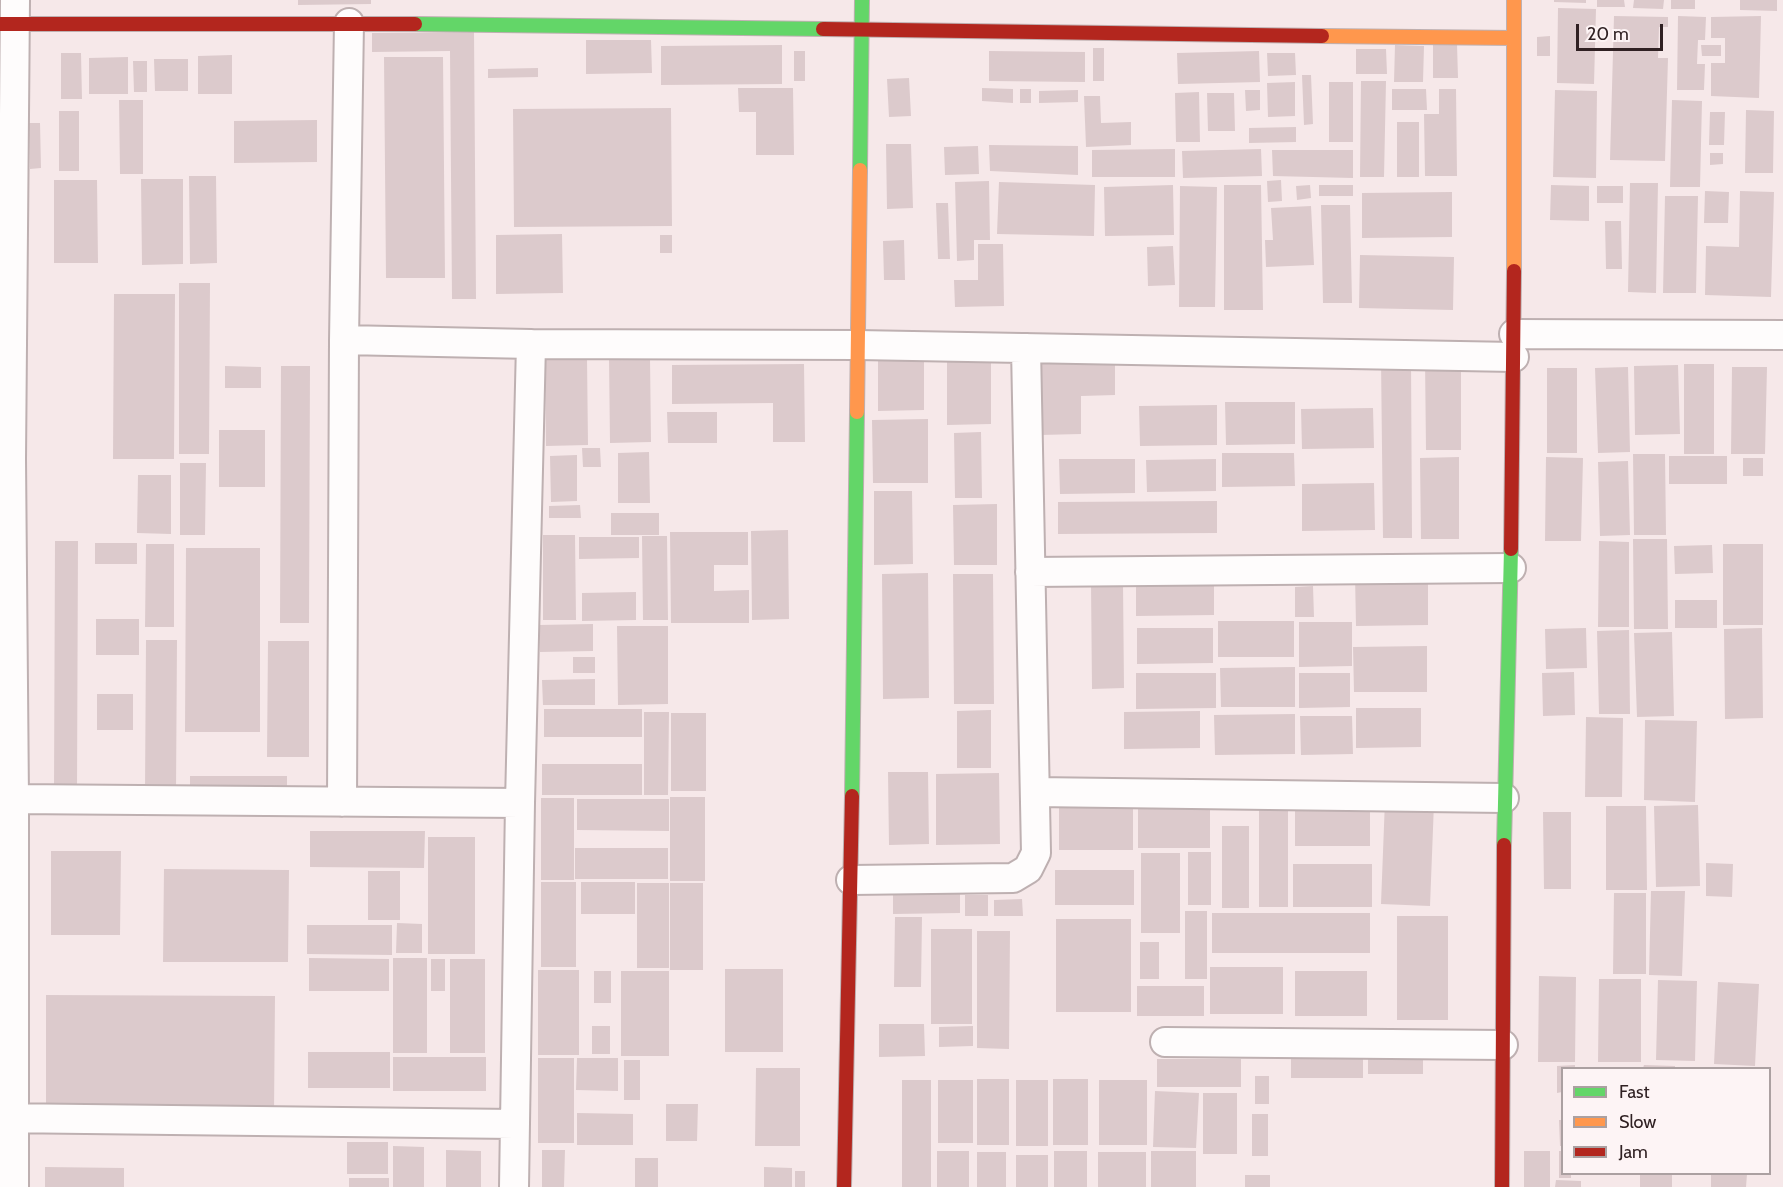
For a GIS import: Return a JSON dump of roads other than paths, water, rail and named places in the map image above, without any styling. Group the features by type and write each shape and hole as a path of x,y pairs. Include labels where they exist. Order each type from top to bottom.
{"street":[{"path":"844,1187 851,880 862,0"},
{"path":"1502,1187 1504,798 1511,568 1514,346 1514,0"},
{"path":"14,1187 8,1118 14,800 6,459 10,16 350,23 1514,38"},
{"path":"342,802 344,340 350,23"},
{"path":"344,340 531,344 1026,348 1514,346 1783,335"},
{"path":"514,1187 531,344"},
{"path":"851,880 1013,878 1028,869 1036,853 1026,348"},
{"path":"1030,572 1511,568"},
{"path":"1035,792 1504,798"},
{"path":"14,800 520,803"},
{"path":"1166,1042 1503,1045"},
{"path":"8,1118 514,1124"}]}
